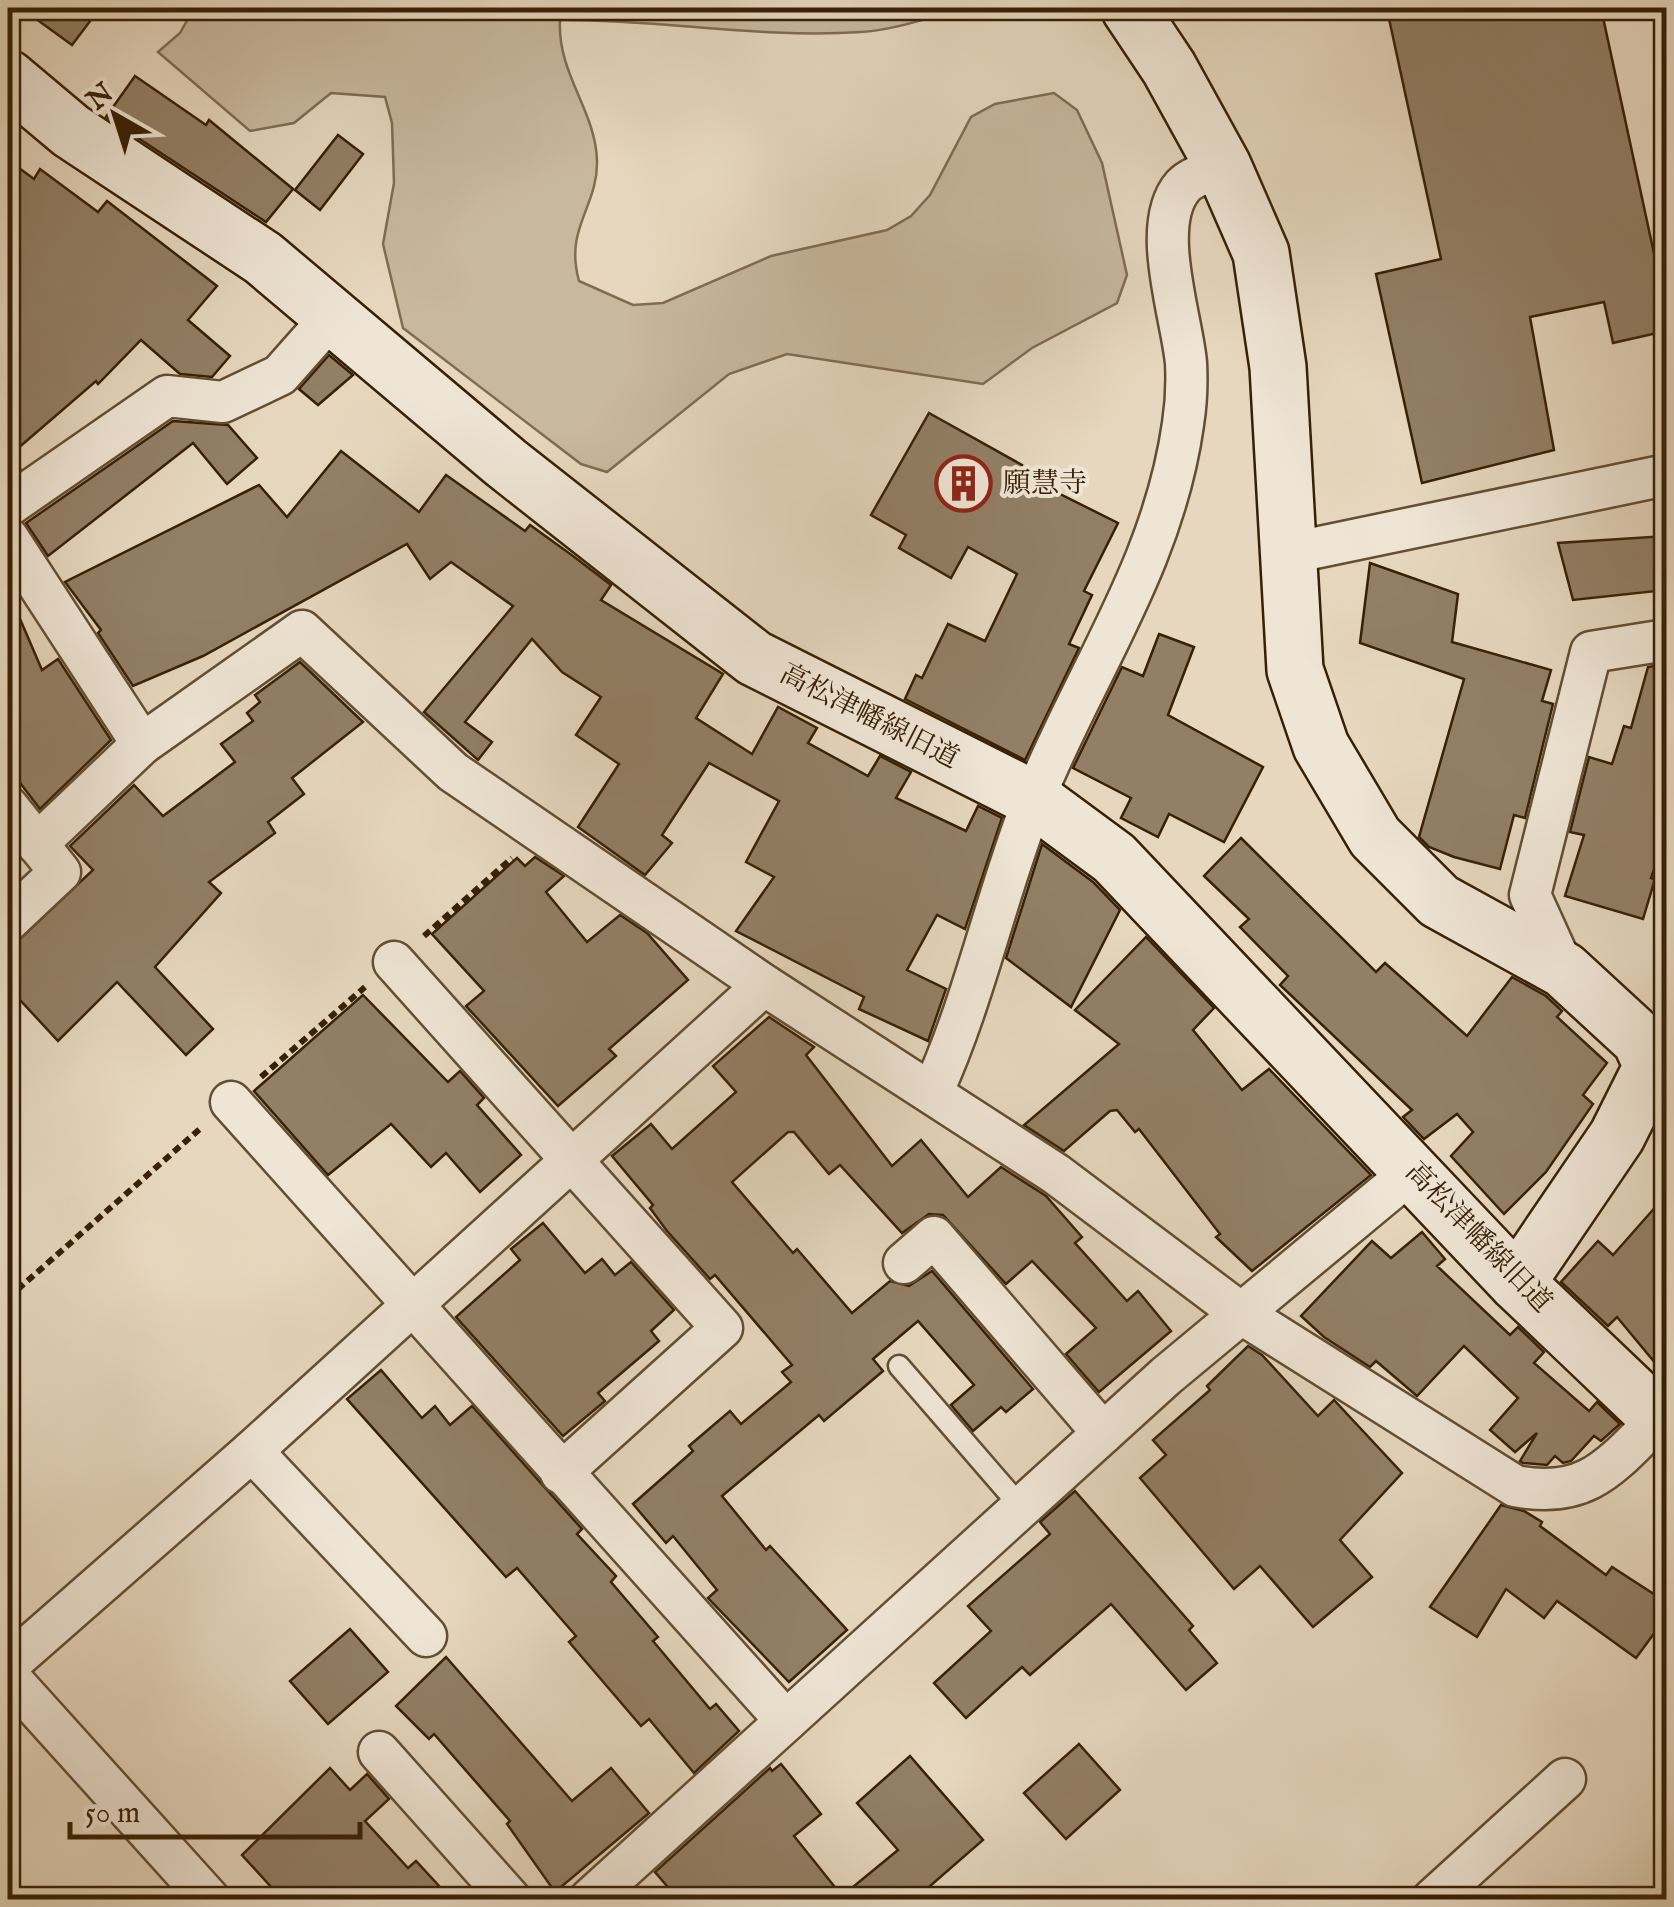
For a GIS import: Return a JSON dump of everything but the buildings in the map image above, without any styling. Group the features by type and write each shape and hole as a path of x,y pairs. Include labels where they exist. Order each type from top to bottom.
{"street":[{"path":"1129,8 1169,68 1223,166 1261,254 1278,367 1295,670 1322,746 1375,837 1439,901 1564,970 1640,1040 1659,1064 1617,1136 1517,1283"},
{"name":"高松津幡線旧道","path":"8,78 70,132 263,258 506,463 754,658 1034,799 1114,858 1414,1170 1517,1283 1663,1421"},
{"path":"932,1093 963,1025 1005,871 1034,799 1145,570 1166,506 1183,422 1186,368 1169,280 1170,213 1183,185 1223,166"},
{"path":"8,506 167,396 223,402 280,375 334,314"},
{"path":"1286,554 1666,475"},
{"path":"8,538 142,744"},
{"path":"36,844 142,744 302,631 453,772 764,985 1056,1174 1242,1314 1515,1486 1551,1493 1582,1484 1663,1421"},
{"path":"1564,970 1530,894 1591,652 1666,640"},
{"path":"8,807 60,872 8,921"},
{"path":"394,962 722,1328 561,1473"},
{"path":"8,1665 252,1451 764,985"},
{"path":"231,1102 786,1721"},
{"path":"609,1893 786,1721 1104,1432 1414,1170"},
{"path":"904,1263 934,1237 1104,1432"},
{"path":"252,1451 426,1636"},
{"path":"8,1676 210,1900"},
{"path":"379,1752 511,1900"},
{"path":"1432,1900 1565,1779"}],"lane":[{"path":"899,1366 1022,1507"}],"path":[{"path":"8,1298 541,832"}],"shaded area":[{"path":"194,8 967,8 888,29 861,32 748,31 560,20 564,58 590,125 597,161 592,192 578,232 579,281 633,305 663,303 771,256 887,230 911,216 930,195 971,117 995,104 1054,93 1077,110 1102,163 1127,275 1117,303 1032,348 983,384 787,354 729,374 607,472 581,464 403,328 383,244 394,183 392,123 385,97 331,93 294,123 250,131 158,52 180,33"}],"place":[{"name":"願慧寺","path":"964,484"}]}
